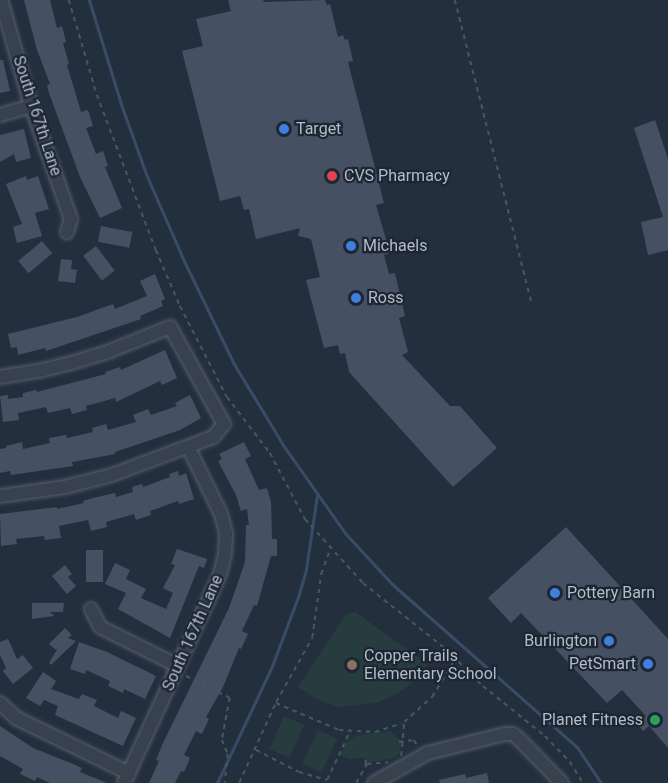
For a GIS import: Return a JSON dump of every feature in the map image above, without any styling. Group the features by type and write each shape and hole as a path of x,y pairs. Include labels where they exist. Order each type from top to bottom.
{"street":[{"name":"South 167th Lane","path":"2,0 31,106 71,219 67,232"},
{"path":"0,115 31,106"},
{"path":"0,377 78,361 170,327 224,424 213,437 112,475 65,487 0,496"},
{"name":"South 167th Lane","path":"127,778 220,574 226,533 215,499 188,447"},
{"path":"90,609 100,627 176,669"},
{"path":"0,704 16,718 127,778"},
{"path":"374,783 421,757 505,734 513,734 562,783"}],"path":[{"path":"69,0 112,136 156,250 204,356 227,397 270,453 305,519 363,583 425,631 483,686 545,736 570,762 583,783"},
{"path":"455,0 532,305"},
{"path":"239,783 276,702 312,638 321,574 331,547"},
{"path":"276,702 332,728 349,732 375,732 404,722 432,697 455,658"},
{"path":"176,669 230,698 222,740 228,754 225,783"},
{"path":"397,759 403,752 404,722"},
{"path":"254,749 299,772 327,780 349,732"},
{"path":"399,742 414,740 421,757"},
{"path":"356,783 366,765 366,759"},
{"path":"366,765 372,762 392,761"}],"green space":[{"path":"355,612 428,664 412,683 395,695 376,703 340,707 320,701 298,687 346,614"},
{"path":"284,716 304,725 289,758 269,749"},
{"path":"318,730 337,739 321,772 302,764"},
{"path":"390,731 401,740 400,753 394,758 366,763 365,758 349,759 340,755 346,743 355,736"}],"building":[{"path":"24,0 50,0 57,28 62,26 66,42 63,43 69,64 67,65 81,112 88,110 93,126 86,128 96,154 103,151 108,166 105,167 122,208 100,218 80,177 49,93 47,85 50,84 37,50"},
{"name":"Target","path":"228,0 263,0 264,2 325,0 327,5 330,4 338,37 343,35 345,40 348,39 353,61 348,62 384,203 376,205 390,253 384,255 389,274 395,273 405,316 399,318 408,352 402,355 450,406 460,406 497,448 453,487 349,372 345,353 340,354 338,345 324,348 306,280 320,277 311,239 298,236 300,228 256,239 249,209 244,210 240,196 220,201 182,51 203,46 196,19 231,11"},
{"path":"0,60 3,60 10,91 0,93"},
{"path":"655,120 668,159 668,250 648,255 641,222 663,217 634,128"},
{"path":"24,129 31,158 16,162 14,154 0,162 0,135"},
{"path":"26,176 27,180 38,176 49,209 35,213 42,236 17,243 13,227 22,224 6,184"},
{"path":"101,226 132,232 129,248 98,242"},
{"path":"42,241 52,253 29,273 18,261"},
{"path":"96,246 115,271 102,280 83,256"},
{"path":"61,259 72,260 71,269 77,270 75,283 58,281"},
{"path":"155,274 165,299 161,301 163,306 140,316 141,319 46,351 45,348 18,355 17,347 11,348 8,334 77,317 113,304 115,309 147,296 140,281"},
{"path":"165,350 177,378 162,385 160,381 116,402 115,398 86,406 87,410 72,414 70,408 48,413 46,407 18,413 19,420 3,422 0,396 8,395 8,399 23,397 23,393 36,390 37,392 106,374 105,372 120,367 121,370"},
{"path":"190,395 201,418 180,430 115,452 115,454 72,462 73,466 11,475 10,471 0,473 0,449 6,446 22,442 23,449 50,443 49,438 66,435 67,438 93,432 92,428 106,424 108,430 136,422 133,415 148,409 151,415 177,406 175,403"},
{"path":"244,442 251,456 245,459 259,490 267,488 271,502 272,539 277,539 277,556 271,556 257,606 254,605 242,631 248,634 206,717 209,719 202,734 196,731 184,755 190,758 184,772 181,771 175,783 149,783 159,761 156,760 162,745 229,608 245,562 246,525 249,525 247,509 241,511 236,495 218,461 222,459 219,454"},
{"path":"178,471 179,476 186,473 194,499 179,504 178,501 150,511 151,515 136,520 134,514 106,522 107,527 91,531 88,520 59,526 61,538 45,540 44,536 16,539 17,544 1,546 0,514 57,507 57,509 115,493 116,497 133,492 132,487 142,484 143,487 170,477 169,474"},
{"path":"566,527 668,639 668,748 649,726 643,731 637,724 646,716 622,690 607,703 521,613 511,623 488,598"},
{"path":"177,549 207,559 204,568 199,566 170,638 118,609 126,593 105,584 115,563 130,570 126,579 146,589 141,598 166,609 173,593 163,588 175,565 171,564"},
{"path":"86,550 103,550 103,582 86,582"},
{"path":"65,565 72,574 68,577 76,586 67,594 52,576"},
{"path":"32,603 64,603 63,612 50,612 54,616 32,619"},
{"path":"65,628 72,635 68,638 76,641 51,665 49,663 58,648 56,650 49,644"},
{"path":"8,639 17,659 23,655 33,668 13,684 3,671 6,668 0,655 0,642"},
{"path":"79,642 107,652 156,676 145,699 124,689 123,693 108,686 110,681 86,670 85,674 70,669"},
{"path":"43,672 56,681 51,689 79,699 82,694 97,700 94,706 118,718 121,711 136,718 123,746 55,715 58,706 44,700 40,706 26,698"},
{"path":"0,726 33,748 82,768 80,772 107,783 50,783 37,777 35,781 20,774 23,769 0,756"},
{"path":"487,773 489,783 440,783 439,780 465,774 466,778"}],"waterway":[{"path":"89,0 122,107 146,174 184,261 234,364 283,445 345,533 392,584 577,747 601,783"},
{"path":"217,783 272,666 299,594 306,569 317,495"}],"place":[{"name":"Target","path":"284,129"},
{"name":"CVS Pharmacy","path":"332,176"},
{"name":"Michaels","path":"351,246"},
{"name":"Ross","path":"356,298"},
{"name":"Pottery Barn","path":"555,593"},
{"name":"Burlington","path":"609,641"},
{"name":"PetSmart","path":"648,664"},
{"name":"Copper Trails Elementary School","path":"352,665"},
{"name":"Planet Fitness","path":"655,720"}]}
